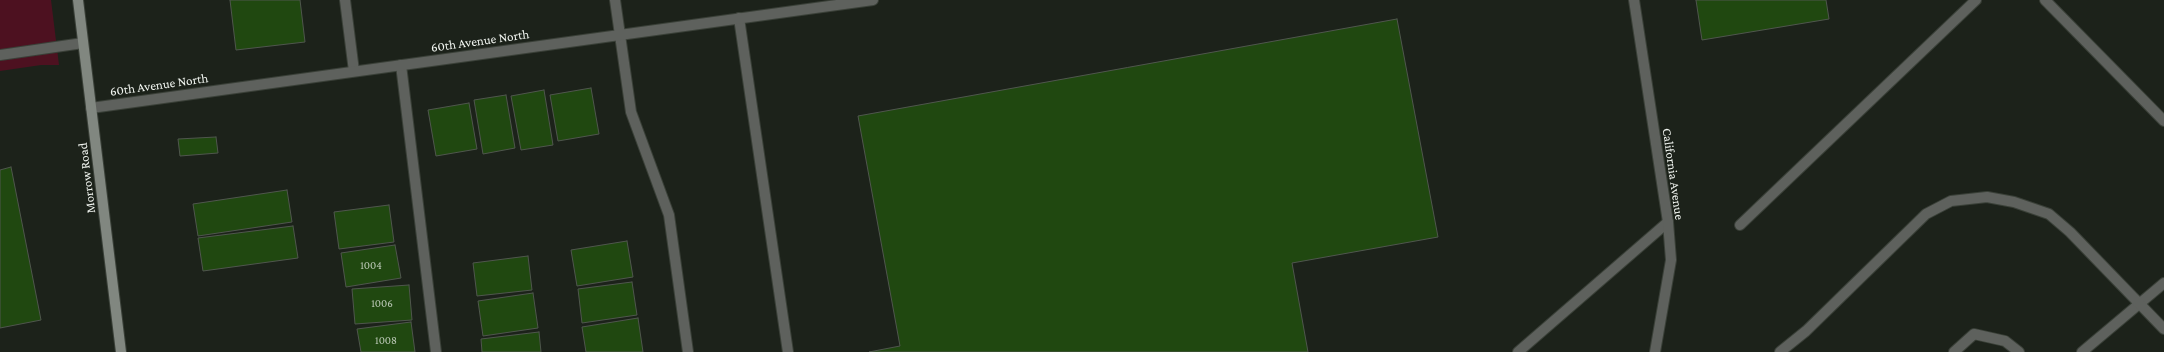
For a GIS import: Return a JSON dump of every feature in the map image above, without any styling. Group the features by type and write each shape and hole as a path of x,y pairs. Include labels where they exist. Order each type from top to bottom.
{"street":[{"name":"Morrow Road","path":"78,0 121,352"},
{"path":"345,0 354,71"},
{"path":"615,0 631,112 656,184 669,216 688,352"},
{"name":"60th Avenue North","path":"91,108 855,1 873,0"},
{"name":"California Avenue","path":"1634,0 1668,222 1671,260 1655,352"},
{"path":"1740,225 1976,0"},
{"path":"2045,0 2164,121"},
{"path":"739,18 788,352"},
{"path":"0,55 84,42"},
{"path":"401,64 418,219 436,352"},
{"path":"1780,352 1806,332 1926,214 1951,201 1987,197 2014,202 2049,214 2070,232 2141,303 2164,329"},
{"path":"1518,352 1668,222"},
{"path":"2082,352 2164,282"},
{"path":"1954,352 1974,334 2005,341 2018,352"}],"shaded area":[{"path":"0,0 51,0 59,65 41,65 0,71"}],"building":[{"path":"230,0 300,0 305,42 236,50"},
{"path":"1696,0 1826,0 1829,19 1702,40"},
{"path":"1397,19 1438,237 1292,263 1308,352 869,352 900,346 858,116"},
{"path":"591,88 599,134 558,141 550,95"},
{"path":"544,90 553,145 521,150 511,96"},
{"path":"506,95 515,148 483,154 474,100"},
{"path":"469,103 477,149 436,156 428,110"},
{"path":"216,137 218,153 180,156 178,139"},
{"path":"11,167 41,320 0,328 0,170"},
{"path":"287,190 292,222 198,236 193,204"},
{"path":"389,205 394,242 339,249 334,212"},
{"path":"293,226 298,258 203,271 198,238"},
{"path":"627,241 633,277 577,286 571,250"},
{"path":"395,245 401,278 346,287 341,253"},
{"path":"528,256 532,290 477,296 473,263"},
{"path":"632,282 637,315 582,323 578,289"},
{"path":"409,285 412,320 355,324 352,289"},
{"path":"533,293 538,328 483,336 478,301"},
{"path":"638,318 643,352 586,352 582,327"},
{"path":"411,322 415,352 361,352 357,329"},
{"path":"539,332 541,352 482,352 481,339"}]}
